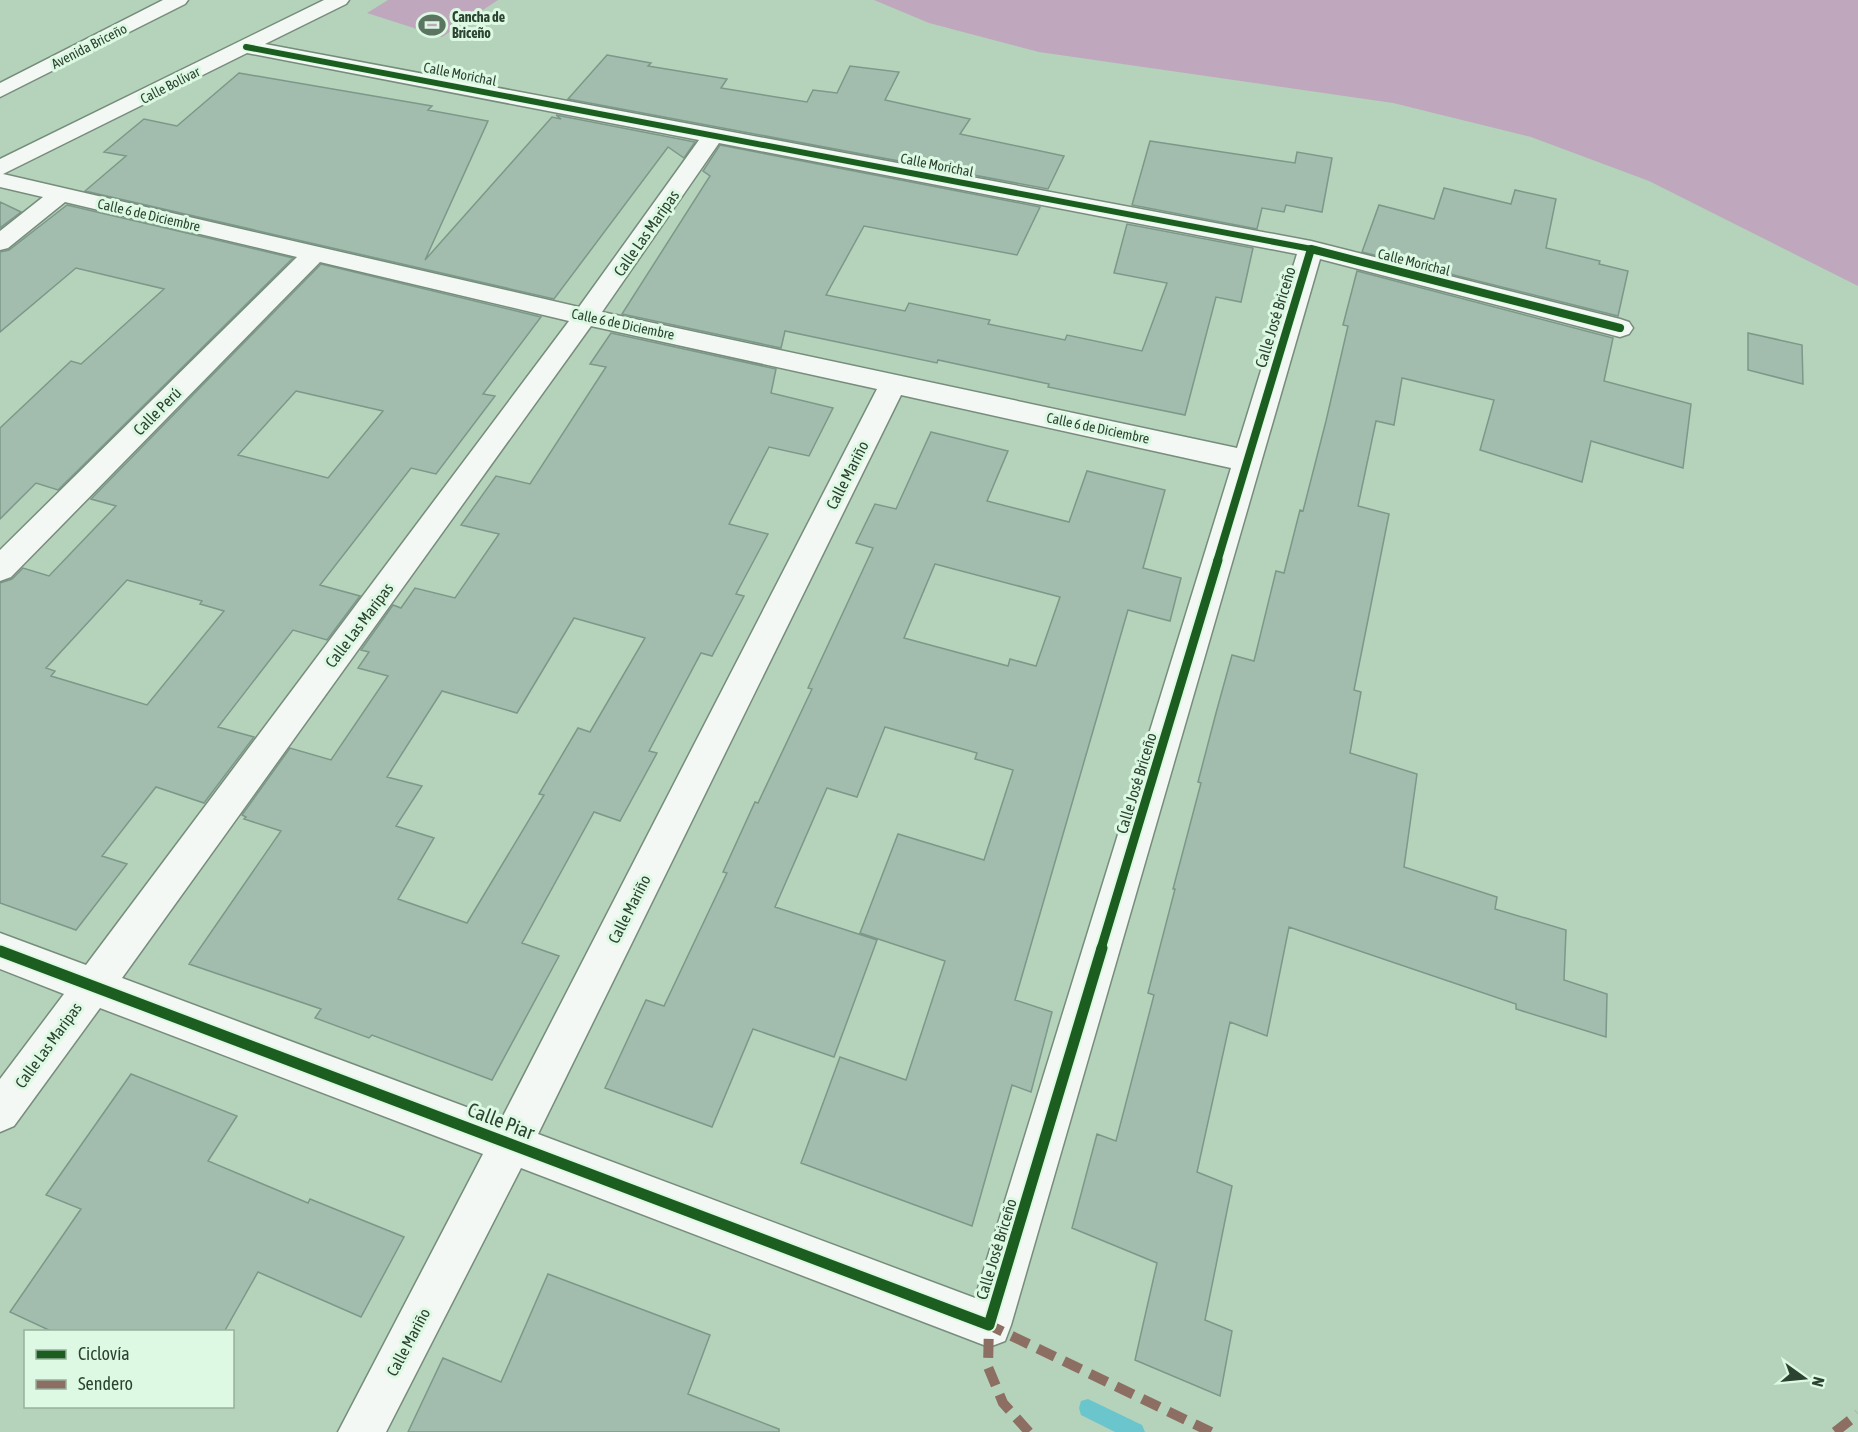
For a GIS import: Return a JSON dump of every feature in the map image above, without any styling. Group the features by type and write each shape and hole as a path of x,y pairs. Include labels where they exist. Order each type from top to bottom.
{"street":[{"name":"Avenida Briceño","path":"0,91 178,0"},
{"name":"Calle Bolívar","path":"0,168 339,0"},
{"name":"Calle Morichal","path":"246,47 1311,249 1620,328"},
{"name":"Calle Las Maripas","path":"0,1112 587,316 714,136"},
{"name":"Calle 6 de Diciembre","path":"0,180 587,316 1248,461"},
{"path":"0,243 61,194"},
{"name":"Calle José Briceño","path":"989,1325 1311,249"},
{"name":"Calle Perú","path":"0,569 315,253"},
{"name":"Calle Mariño","path":"361,1432 511,1144 893,384"},
{"name":"Calle Piar","path":"0,951 989,1325"}],"shaded area":[{"name":"Cancha de Briceño","path":"388,0 498,0 442,37 367,13"},
{"path":"874,0 1858,0 1858,286 1649,181 1531,137 1393,103 1039,52 929,23"}],"building":[{"path":"607,55 651,63 648,66 727,79 721,88 807,102 813,90 837,93 850,66 899,72 885,100 970,119 960,134 1064,156 1048,189 568,99"},
{"path":"239,73 432,106 428,110 488,121 425,260 552,117 561,119 556,115 695,142 684,158 668,147 554,299 85,191 126,156 104,152 144,119 177,126"},
{"path":"1150,141 1295,163 1297,152 1332,158 1322,212 1286,205 1284,212 1262,208 1257,229 1132,205"},
{"path":"720,145 1040,207 1017,255 864,226 826,295 905,311 909,303 990,320 988,324 1065,340 1067,335 1142,351 1167,283 1114,273 1127,224 1253,248 1241,302 1216,297 1185,415 1048,387 1049,384 938,360 937,363 785,331 781,348 622,314 710,176 703,171"},
{"path":"1444,188 1511,204 1515,190 1556,199 1546,248 1600,261 1599,264 1628,271 1618,316 1362,252 1379,205 1434,219"},
{"path":"0,202 21,212 0,228"},
{"path":"67,205 293,258 58,490 36,483 0,519 0,428 71,361 81,364 164,289 76,268 0,332 0,252 9,250"},
{"path":"321,264 541,317 483,394 495,396 436,474 411,468 320,585 360,596 327,640 293,630 218,727 254,737 204,803 156,787 102,856 127,864 76,930 0,903 0,583 12,579 23,568 49,576 116,506 91,499","holes":["296,391 383,411 328,478 238,455","127,580 202,601 200,604 224,611 147,705 51,676 55,671 46,668"]},
{"path":"1357,271 1613,338 1604,381 1691,404 1683,468 1591,441 1582,482 1480,450 1494,400 1402,378 1394,425 1376,421 1358,506 1389,514 1354,690 1361,692 1350,753 1417,774 1404,867 1497,897 1495,909 1566,930 1564,980 1607,994 1606,1037 1516,1009 1516,1004 1289,927 1267,1036 1230,1022 1197,1172 1232,1186 1205,1320 1232,1331 1220,1396 1135,1360 1157,1263 1072,1228 1097,1134 1116,1141 1154,995 1148,993 1201,783 1198,782 1232,655 1254,661 1276,571 1284,573 1300,510 1303,511 1326,421 1348,326 1343,325"},
{"path":"611,333 776,369 771,393 833,408 809,456 769,447 729,524 768,534 736,594 744,596 712,656 701,653 649,751 657,753 620,821 594,812 522,943 559,956 492,1080 372,1035 369,1038 315,1018 321,1009 189,964 281,831 244,819 246,817 242,815 290,748 331,760 388,676 358,668 369,652 361,650 393,605 401,608 415,588 455,598 499,534 461,525 496,476 530,484 606,367 590,364","holes":["574,618 645,638 590,732 578,728 539,794 544,795 467,923 398,899 434,838 396,826 422,786 387,777 442,691 517,713"]},
{"path":"1748,333 1802,345 1803,384 1748,370"},
{"path":"931,432 1008,451 987,501 1069,522 1087,471 1165,490 1143,568 1181,578 1170,621 1128,610 1015,1000 1052,1012 1031,1092 1012,1085 972,1226 801,1163 840,1057 906,1080 945,961 860,933 898,834 984,860 1013,770 975,759 977,753 885,727 857,797 827,788 775,907 877,940 834,1057 753,1029 712,1127 605,1088 646,1000 664,1006 727,873 723,872 755,802 758,803 812,689 808,688 873,548 856,543 875,504 896,509","holes":["935,564 1060,597 1036,666 1010,659 1008,666 904,638"]},
{"path":"131,1074 237,1116 208,1161 308,1203 310,1199 404,1237 361,1317 258,1272 225,1330 49,1330 10,1312 81,1209 46,1195"},
{"path":"548,1274 710,1335 688,1394 779,1429 779,1432 408,1432 443,1358 501,1382"}],"waterway":[{"path":"1088,1408 1135,1432"}],"marked path":[{"path":"1029,1432 1003,1403 988,1367 989,1325 1211,1432"},
{"path":"1835,1432 1858,1414"}],"cycle path":[{"path":"246,47 1311,249 1620,328"},
{"path":"0,951 989,1325 1311,249"}],"place":[{"name":"Cancha de Briceño","path":"432,25"}]}
